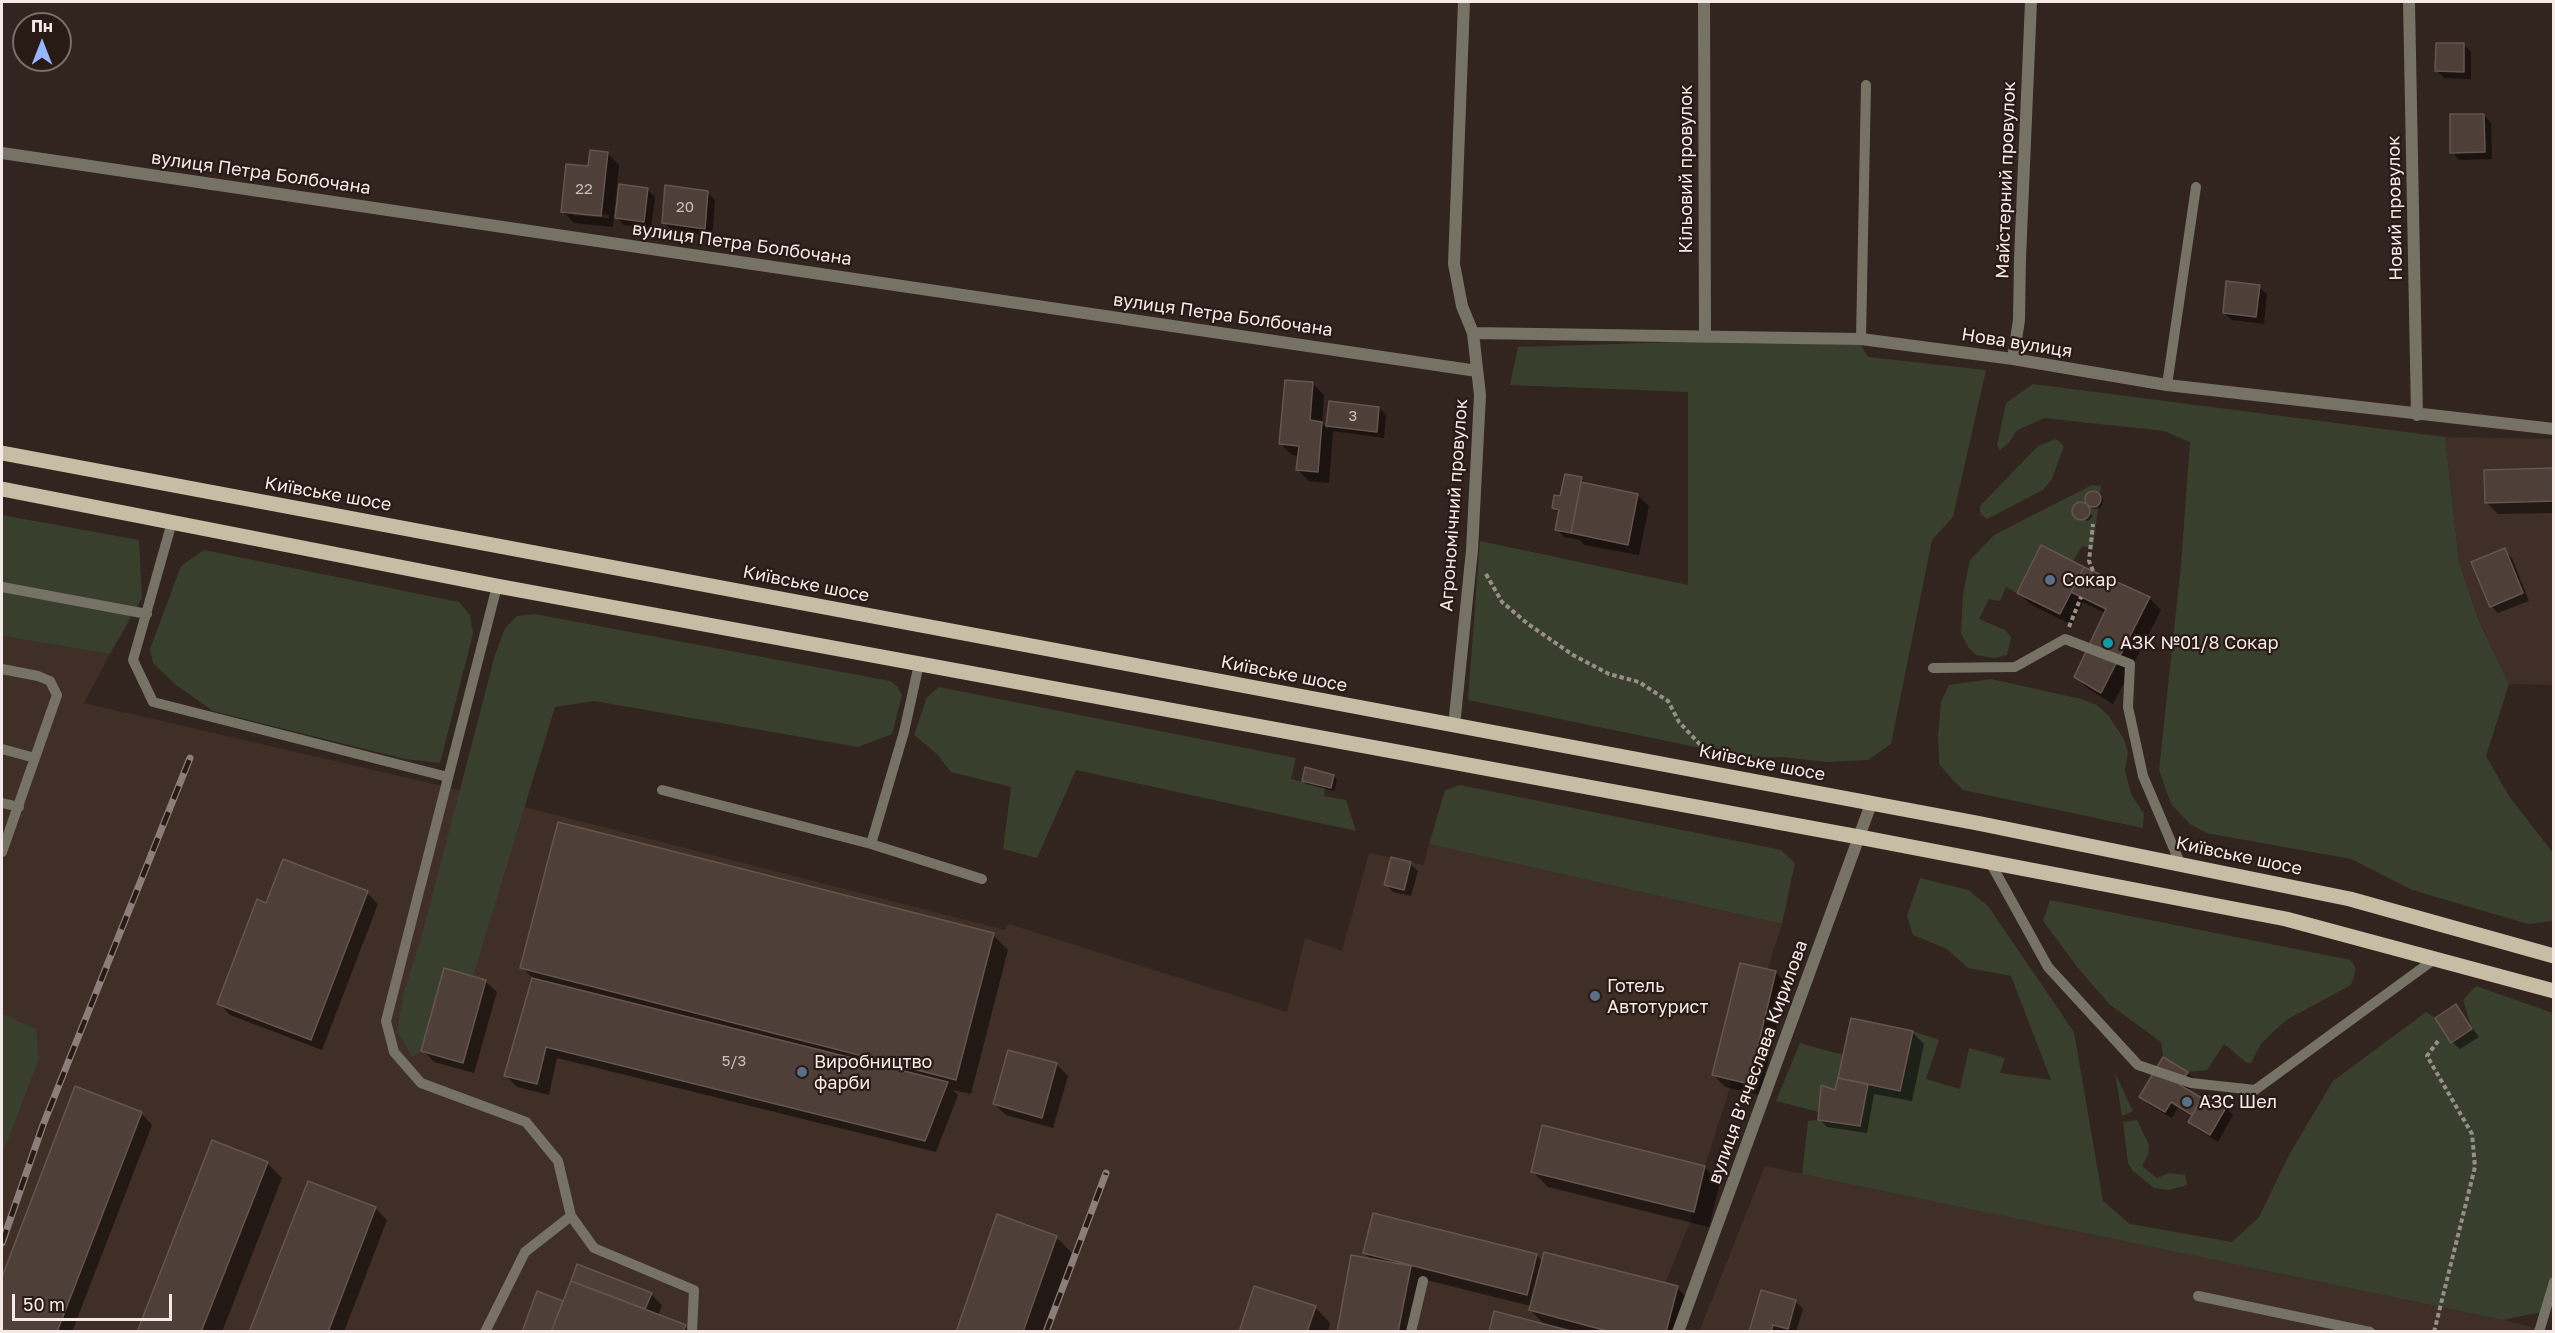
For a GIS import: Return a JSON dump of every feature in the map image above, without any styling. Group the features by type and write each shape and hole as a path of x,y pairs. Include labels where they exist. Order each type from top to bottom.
{"main road":[{"name":"Київське шосе","path":"2,453 2180,863 2350,899 2553,956"},
{"path":"2,489 496,586 1990,861 2286,919 2553,991"}],"street":[{"name":"Агрономічний провулок","path":"1454,726 1472,550 1480,395 1473,333 1462,306 1454,264 1464,2"},
{"name":"Кільовий провулок","path":"1704,2 1705,336"},
{"name":"Майстерний провулок","path":"2013,359 2019,320 2031,2"},
{"name":"Новий провулок","path":"2409,2 2416,415"},
{"name":"вулиця Петра Болбочана","path":"2,153 1477,370"},
{"name":"Нова вулиця","path":"1473,333 1862,339 2013,359 2167,385 2553,429"},
{"name":"вулиця Вʼячеслава Кирилова","path":"1678,1332 1871,804"}],"lane":[{"path":"1862,339 1866,85"},
{"path":"2167,385 2196,187"},
{"path":"172,522 133,660 153,702 448,777"},
{"path":"496,586 386,1021 394,1052 421,1083 526,1122 558,1161 571,1216 594,1248 694,1290 692,1332"},
{"path":"2,587 147,614"},
{"path":"1933,668 2015,667 2065,639 2130,664 2128,707 2144,776 2180,863"},
{"path":"871,844 904,732 919,664"},
{"path":"2,669 38,676 50,681 57,695 2,852"},
{"path":"2,749 35,758"},
{"path":"663,790 871,844 982,879"},
{"path":"2,803 19,807"},
{"path":"1990,861 2048,967 2056,976 2138,1065 2192,1083 2254,1090 2436,958"},
{"path":"484,1332 525,1252 571,1216"},
{"path":"1411,1332 1423,1281"},
{"path":"2539,1332 2553,1282"},
{"path":"2198,1296 2370,1332"}],"path":[{"path":"2093,524 2089,561 2093,571"},
{"path":"1472,550 1502,602 1528,624 1573,655 1609,674 1639,682 1668,701 1678,722 1698,740 1726,776"},
{"path":"2065,639 2081,597"},
{"path":"2434,1332 2475,1167 2472,1134 2427,1056 2438,1041"}],"shaded area":[{"path":"2445,437 2553,439 2553,685 2509,684 2479,620 2459,562"},
{"path":"2,636 110,654 84,703 443,786 1005,930 1009,924 1287,1012 1305,938 1342,951 1369,853 1424,865 1429,844 1782,924 1705,1166 1694,1212 1646,1331 2,1331"},
{"path":"1765,1166 2503,1320 2547,1331 1699,1332"}],"green space":[{"path":"1708,341 1861,345 1868,357 1986,370 1953,517 1932,540 1891,744 1868,760 1827,762 1783,757 1749,758 1468,700 1480,541 1688,585 1688,392 1510,385 1518,347"},
{"path":"2033,384 2445,437 2459,562 2479,621 2509,684 2486,756 2509,796 2553,853 2553,921 2528,924 2412,890 2351,859 2206,833 2190,824 2171,804 2159,770 2181,565 2190,442 2164,431 2044,418 2016,431 2009,443 2000,450 1997,445 2006,403"},
{"path":"2056,439 2064,446 2052,479 2043,490 1987,519 1980,514 1980,506 2038,446"},
{"path":"2092,485 2101,486 2093,548 2082,546 2073,561 2041,545 2017,593 2006,587 2000,601 1989,599 1979,619 2005,630 2011,637 2007,655 1994,658 1976,655 1968,647 1961,633 1963,594 1970,560 1994,535"},
{"path":"2,515 139,540 142,598 110,654 2,636"},
{"path":"204,550 459,602 470,615 473,634 440,763 405,759 213,711 176,685 153,663 150,649 181,566"},
{"path":"535,614 890,681 897,686 902,695 892,734 858,747 594,701 555,707 473,976 444,968 421,1051 412,1057 397,1031 404,992 423,931 495,655 505,628 517,616"},
{"path":"1991,679 2081,699 2097,705 2108,715 2124,739 2128,753 2125,770 2131,794 2144,814 2143,828 1963,790 1939,764 1938,735 1941,702 1949,685"},
{"path":"939,687 1296,758 1291,779 1325,787 1324,796 1346,800 1356,831 1076,770 1037,858 1003,849 1011,787 951,772 937,754 914,735 927,697"},
{"path":"1460,785 1781,850 1795,863 1782,924 1429,844 1445,790"},
{"path":"1920,878 1968,890 1988,906 2074,1032 2103,1201 2130,1224 2232,1242 2259,1217 2290,1153 2333,1081 2426,1012 2435,1018 2451,1043 2472,1029 2463,1000 2476,986 2553,1013 2553,1293 2547,1311 2503,1320 1802,1174 1808,1121 1818,1120 1819,1112 1776,1101 1800,1043 1843,1055 1851,1018 1913,1031 1939,1040 1926,1079 1960,1089 1969,1048 2005,1058 2000,1073 2051,1080 2011,976 1968,968 1947,949 1913,935 1907,916"},
{"path":"2050,900 2351,960 2356,969 2351,985 2288,1019 2276,1029 2261,1044 2251,1063 2247,1063 2224,1044 2207,1070 2188,1072 2163,1057 2161,1042 2109,1004 2078,968 2043,921"},
{"path":"2,1014 36,1029 39,1059 2,1155"},
{"path":"2115,1073 2133,1111 2122,1116"},
{"path":"2137,1120 2149,1145 2148,1155 2142,1166 2157,1178 2169,1173 2185,1175 2187,1185 2169,1190 2154,1188 2133,1171 2128,1163 2123,1122"}],"building":[{"path":"2436,43 2464,43 2464,72 2435,71"},
{"path":"2450,114 2484,114 2485,152 2450,153"},
{"path":"590,150 608,152 601,216 561,212 566,164 588,166"},
{"path":"619,184 648,188 644,222 615,218"},
{"path":"665,185 708,191 705,229 662,223"},
{"path":"2226,281 2260,285 2256,317 2223,313"},
{"path":"1285,380 1313,382 1310,420 1322,422 1318,472 1296,470 1299,446 1279,444"},
{"path":"1329,401 1379,407 1377,432 1326,426"},
{"path":"2553,468 2554,501 2485,503 2484,470"},
{"path":"1565,474 1582,477 1571,533 1555,530 1559,510 1552,508 1554,495 1560,496"},
{"path":"1581,482 1638,494 1628,545 1571,533"},
{"path":"2093,491 2099,493 2101,499 2099,505 2093,507 2087,505 2085,499 2087,493"},
{"path":"2081,502 2087,505 2090,511 2087,517 2081,520 2075,517 2072,511 2075,505"},
{"name":"Сокар","path":"2041,545 2084,567 2060,614 2017,593"},
{"path":"2505,548 2523,593 2490,607 2471,562"},
{"name":"АЗК №01/8 Сокар","path":"2084,567 2150,597 2101,693 2074,677 2106,609 2071,592"},
{"path":"1305,767 1334,775 1331,788 1302,781"},
{"path":"558,822 994,933 956,1080 520,968"},
{"path":"1391,857 1411,862 1404,890 1384,885"},
{"path":"283,859 368,891 311,1040 217,1004 257,899 266,903"},
{"path":"1740,963 1776,971 1749,1084 1712,1075"},
{"path":"444,968 486,980 463,1063 421,1051"},
{"path":"532,978 948,1082 925,1141 546,1047 537,1084 504,1076"},
{"path":"2456,1004 2472,1029 2451,1043 2435,1018"},
{"path":"1851,1018 1913,1031 1900,1091 1838,1078"},
{"path":"1008,1050 1057,1063 1042,1118 993,1104"},
{"path":"2163,1057 2188,1072 2180,1085 2202,1098 2192,1115 2171,1102 2165,1112 2139,1097"},
{"path":"1838,1078 1868,1084 1860,1126 1818,1120 1821,1085 1835,1090"},
{"path":"75,1086 142,1112 57,1332 2,1332 2,1277"},
{"path":"2205,1094 2227,1106 2210,1135 2188,1122"},
{"path":"1542,1125 1705,1166 1694,1212 1531,1172"},
{"path":"212,1140 268,1162 201,1332 137,1332"},
{"path":"308,1181 376,1207 328,1332 249,1332"},
{"path":"1373,1213 1537,1254 1527,1295 1363,1253"},
{"path":"997,1214 1057,1236 1023,1332 956,1332"},
{"path":"1544,1252 1678,1286 1666,1332 1611,1332 1529,1310"},
{"path":"1351,1255 1411,1266 1398,1332 1337,1332"},
{"path":"577,1264 652,1293 645,1309 571,1281"},
{"path":"571,1281 686,1325 683,1332 551,1332"},
{"path":"1254,1286 1316,1306 1307,1332 1239,1332"},
{"path":"1761,1290 1796,1300 1788,1329 1773,1325 1771,1332 1749,1332"},
{"path":"537,1291 563,1301 551,1332 522,1332"},
{"path":"1494,1311 1575,1332 1489,1332"}],"railway":[{"path":"2,1243 43,1125 190,758"},
{"path":"1046,1332 1106,1173"}],"place":[{"name":"Сокар","path":"2050,580"},
{"name":"АЗК №01/8 Сокар","path":"2108,643"},
{"name":"Готель Автотурист","path":"1595,996"},
{"name":"Виробництво фарби","path":"802,1072"},
{"name":"АЗС Шел","path":"2187,1102"}]}
